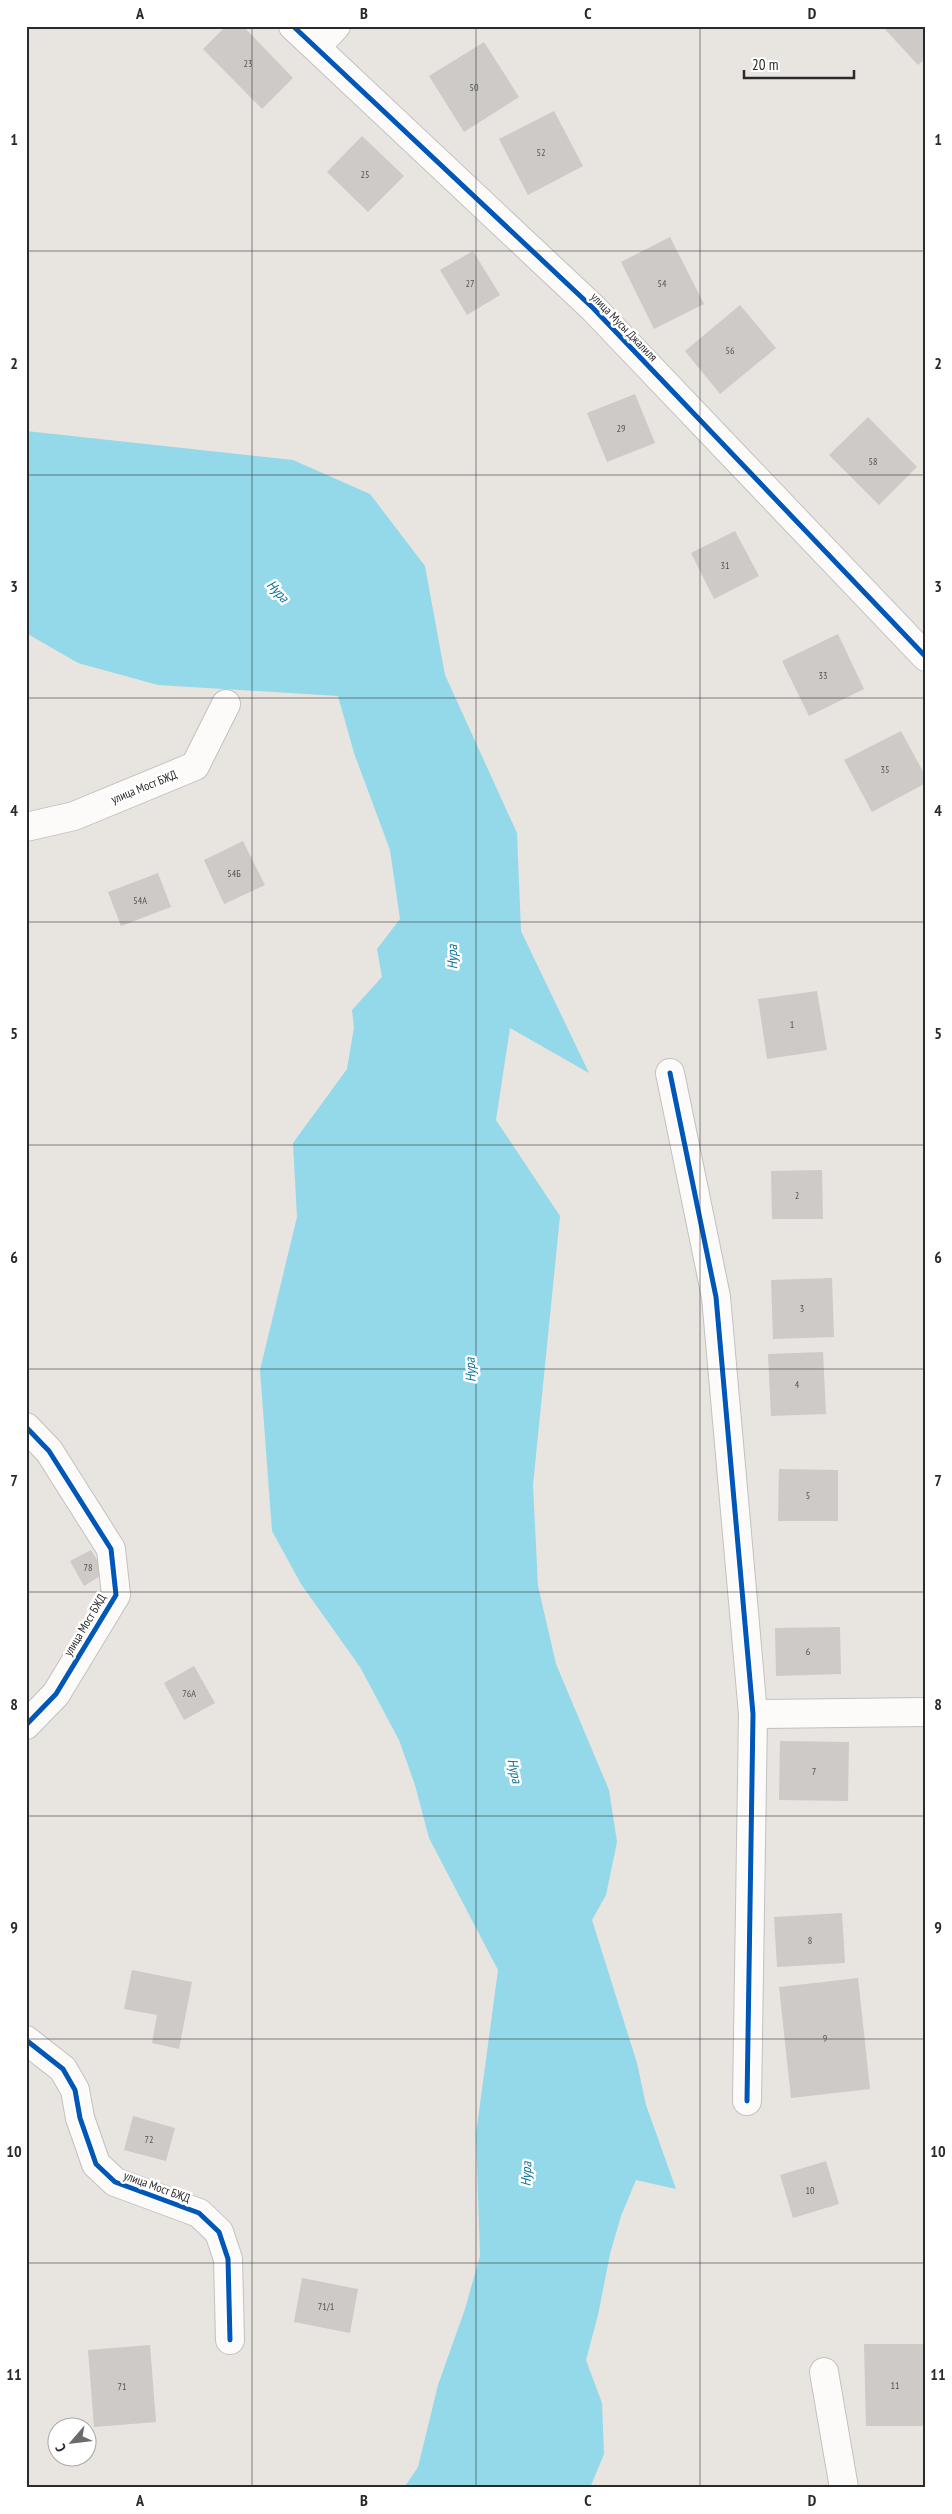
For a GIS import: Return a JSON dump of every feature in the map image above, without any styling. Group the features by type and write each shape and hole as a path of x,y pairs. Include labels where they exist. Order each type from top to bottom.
{"street":[{"name":"улица Мусы Джалиля","path":"293,26 593,308 926,657"},
{"path":"316,47 336,26"},
{"name":"улица Мост БЖД","path":"26,827 74,816 195,766 226,704"},
{"path":"670,1073 716,1297 753,1714 747,2101"},
{"name":"улица Мост БЖД","path":"26,1427 49,1451 111,1549 116,1594 56,1694 26,1725"},
{"path":"753,1714 926,1712"},
{"name":"улица Мост БЖД","path":"26,2040 63,2069 71,2083 96,2164 114,2182 199,2213 219,2232 228,2259 230,2340"},
{"path":"824,2372 844,2488"}],"water":[{"name":"Нура","path":"26,431 293,460 370,494 425,566 445,675 517,833 521,931 589,1073 510,1028 496,1120 560,1216 533,1485 538,1586 556,1664 609,1790 617,1842 606,1895 592,1920 637,2063 646,2105 676,2189 636,2180 621,2216 610,2254 598,2315 586,2360 602,2403 604,2454 590,2488 404,2488 418,2467 438,2385 465,2309 480,2256 476,2134 498,1970 429,1838 415,1785 399,1740 360,1667 301,1584 272,1531 260,1370 297,1217 293,1143 347,1069 354,1027 352,1010 382,977 377,949 400,919 390,850 354,753 338,696 158,685 78,663 26,633"}],"building":[{"path":"226,26 243,26 293,78 262,109 203,49"},
{"path":"882,26 926,26 926,58 918,65"},
{"path":"484,42 519,97 464,132 429,76"},
{"path":"554,111 583,166 528,195 499,139"},
{"path":"362,136 404,176 368,212 327,172"},
{"path":"670,237 704,304 654,329 621,262"},
{"path":"473,251 500,295 467,315 440,270"},
{"path":"740,305 776,348 720,394 685,351"},
{"path":"635,394 655,443 607,462 587,413"},
{"path":"868,417 917,467 879,505 829,455"},
{"path":"735,531 759,576 714,599 691,553"},
{"path":"838,634 864,689 809,716 782,661"},
{"path":"901,731 926,777 926,783 872,812 844,760"},
{"path":"243,841 265,885 224,904 204,860"},
{"path":"158,873 171,907 121,926 108,892"},
{"path":"817,991 827,1050 767,1059 758,999"},
{"path":"822,1170 823,1219 772,1219 771,1171"},
{"path":"832,1278 834,1337 773,1339 771,1280"},
{"path":"823,1352 826,1414 771,1416 768,1354"},
{"path":"779,1469 838,1470 838,1521 778,1521"},
{"path":"91,1550 105,1573 84,1586 70,1561"},
{"path":"840,1627 841,1674 776,1676 775,1628"},
{"path":"194,1666 215,1703 184,1720 164,1683"},
{"path":"780,1741 849,1742 848,1801 779,1800"},
{"path":"842,1913 845,1963 777,1967 774,1917"},
{"path":"132,1970 192,1982 179,2049 152,2043 157,2015 124,2009"},
{"path":"858,1978 870,2089 791,2098 779,1987"},
{"path":"133,2116 175,2128 166,2161 124,2150"},
{"path":"826,2161 839,2204 793,2218 780,2175"},
{"path":"302,2278 358,2289 350,2333 294,2322"},
{"path":"864,2344 926,2344 926,2426 866,2426"},
{"path":"150,2345 156,2422 98,2427 98,2416 93,2416 88,2350"}],"cycle path":[{"path":"293,26 593,308 926,657"},
{"path":"670,1073 716,1297 753,1714 747,2101"},
{"path":"26,1427 49,1451 111,1549 116,1595 56,1694 26,1725"},
{"path":"26,2040 63,2069 75,2090 80,2118 96,2164 115,2182 199,2213 219,2232 228,2259 230,2340"}]}
